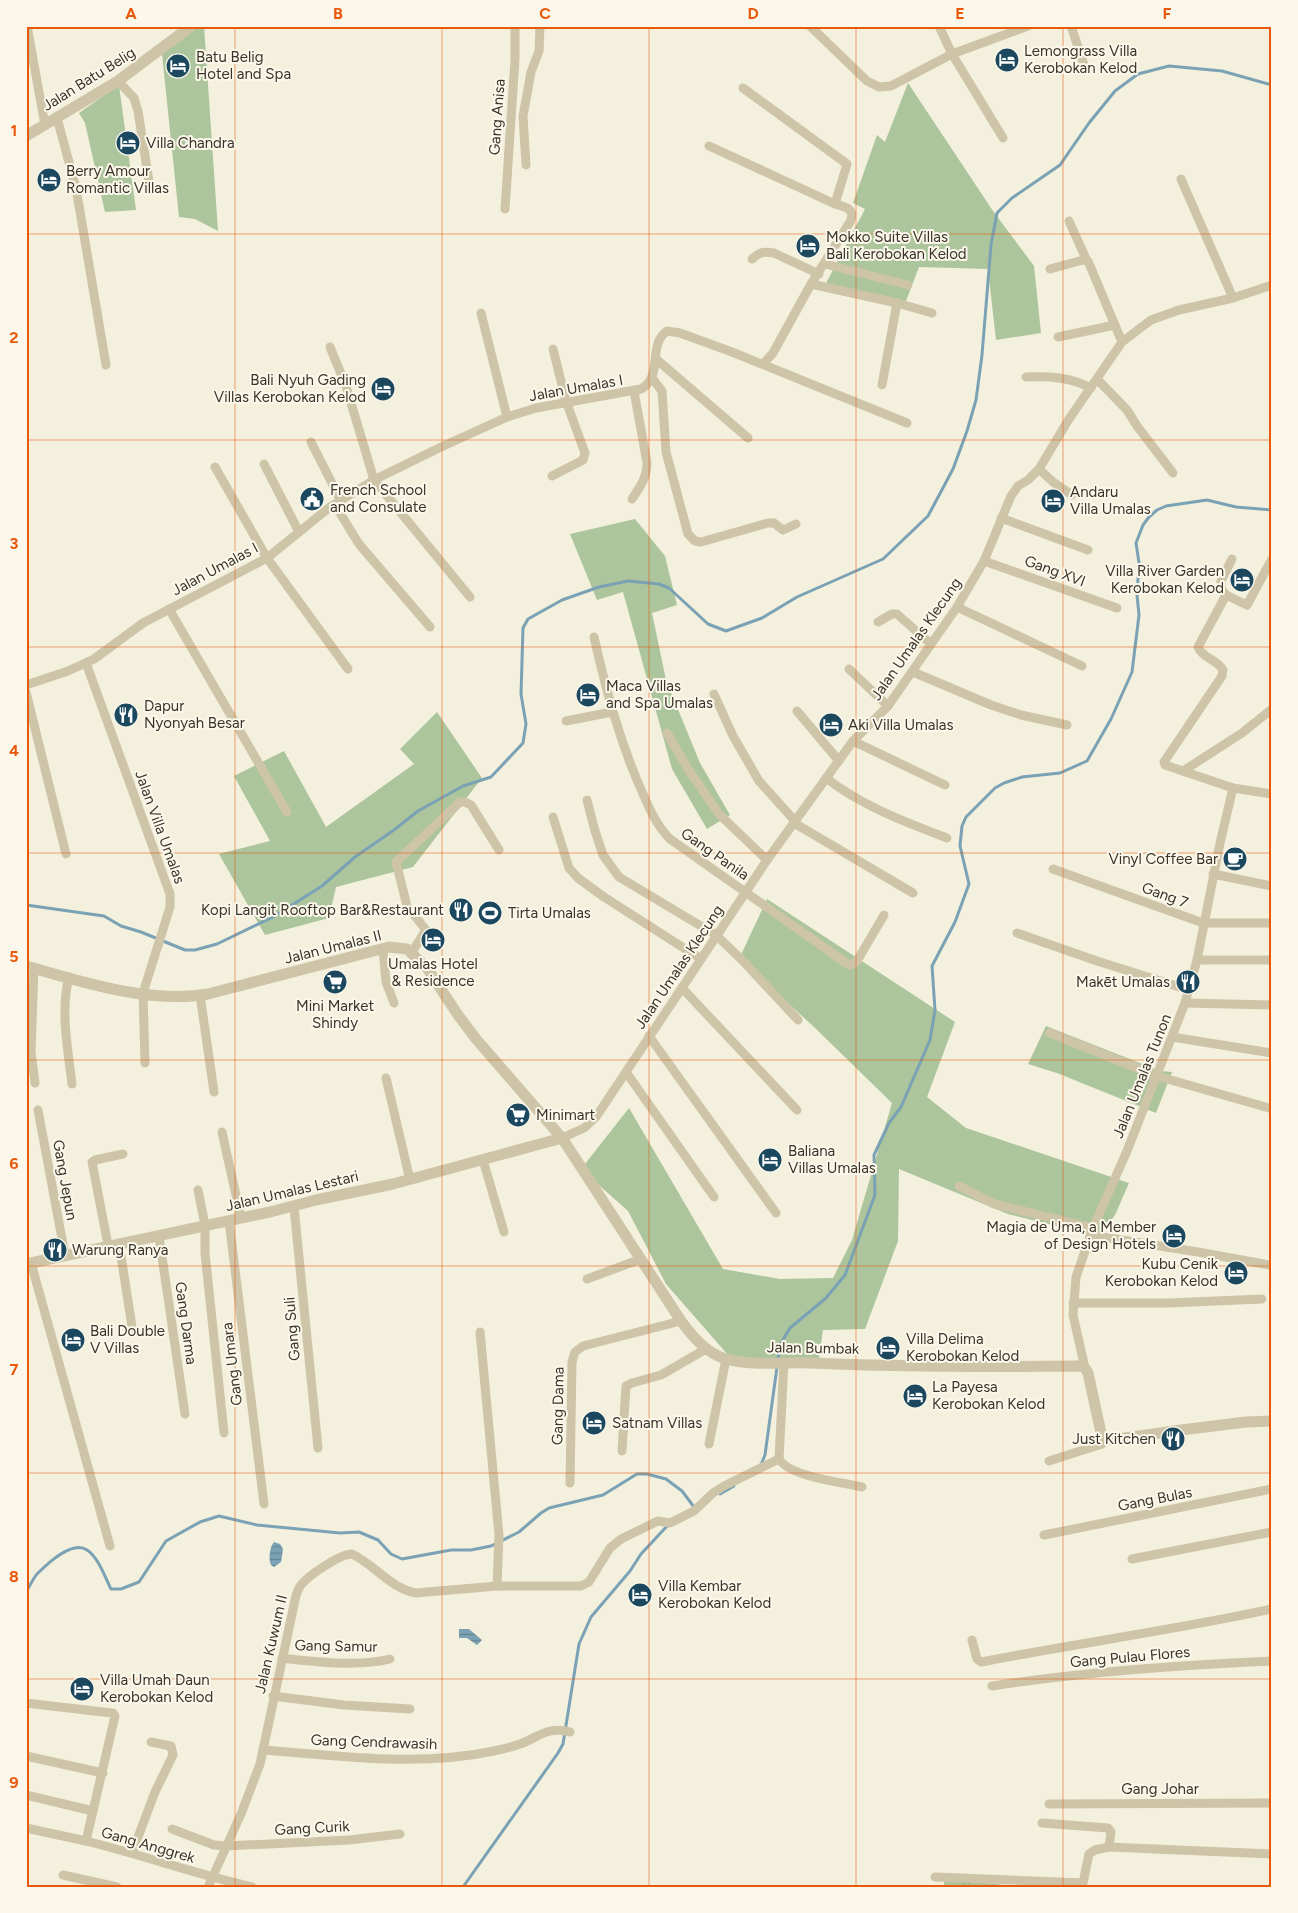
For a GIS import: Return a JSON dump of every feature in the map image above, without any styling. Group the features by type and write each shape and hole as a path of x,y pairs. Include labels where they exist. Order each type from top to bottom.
{"street":[{"path":"27,26 45,125"},
{"name":"Jalan Batu Belig","path":"26,136 118,81 190,26"},
{"name":"Gang Anisa","path":"505,209 515,59 515,26"},
{"path":"526,165 523,116 532,72 539,51 540,26"},
{"path":"810,26 867,81 884,88 897,84 952,54 1022,27"},
{"path":"939,26 952,54 1003,138"},
{"path":"1071,26 1085,68"},
{"path":"118,81 134,98 138,111 150,188"},
{"path":"743,88 847,164 835,204"},
{"path":"57,118 76,188 106,365"},
{"path":"709,146 850,210 852,218 819,274 811,284 773,353 763,364"},
{"path":"1181,179 1233,298"},
{"path":"1069,221 1122,342"},
{"path":"752,259 759,253 766,251 819,274"},
{"path":"1050,269 1083,260 1087,261"},
{"path":"825,264 908,285"},
{"path":"811,284 897,303 932,313"},
{"name":"Jalan Umalas Klecung","path":"562,1138 584,1128 596,1117 767,860 853,742 888,706 913,672 958,607 984,561 1001,518 1015,490 1039,469 1069,419 1122,342 1151,320 1179,310 1233,298 1272,284"},
{"path":"882,385 897,303"},
{"path":"481,313 507,417"},
{"path":"1058,337 1115,325"},
{"path":"796,524 783,530 774,523 768,523 701,542 691,538 688,534 666,452 662,391 652,378 660,338 667,331 763,364 907,423"},
{"path":"330,347 346,386 374,480 470,597"},
{"path":"552,476 580,462 585,457 583,444 566,401 553,349"},
{"path":"656,359 748,438"},
{"path":"1026,377 1064,378 1078,381 1091,388"},
{"name":"Jalan Umalas I","path":"26,685 86,663 143,623 267,558 338,503 374,480 439,448 507,417 566,401 634,391 646,385 652,378"},
{"path":"1097,380 1127,410 1173,473"},
{"path":"632,499 644,482 647,474 647,463 634,391"},
{"path":"311,442 338,503 359,544 430,627"},
{"path":"264,464 299,532"},
{"path":"215,467 267,558 348,669"},
{"path":"1039,469 1053,482 1072,495"},
{"path":"1001,518 1088,550"},
{"path":"1232,559 1221,581 1221,589 1226,596 1247,605 1272,560"},
{"name":"Gang XVI","path":"984,561 1116,608"},
{"path":"1226,596 1198,649 1220,665 1223,670 1222,676 1164,760 1165,765 1234,788 1272,794"},
{"path":"958,607 1082,666"},
{"path":"169,609 287,812"},
{"path":"878,622 892,614 897,614 931,644"},
{"name":"Gang Panila","path":"594,636 612,712 637,782 663,832 670,840 850,965 857,961 884,915"},
{"name":"Jalan Villa Umalas","path":"86,663 170,894 170,908 143,994 145,1063"},
{"path":"849,669 888,706"},
{"path":"913,672 1006,710 1067,725"},
{"path":"26,692 66,854"},
{"path":"714,694 733,736 759,781 795,822 912,893"},
{"path":"1183,771 1242,733 1272,709"},
{"path":"798,711 839,761"},
{"path":"566,721 612,712"},
{"path":"667,733 688,769 719,814 767,860"},
{"path":"853,742 945,785"},
{"path":"826,778 857,799 907,823 947,838"},
{"name":"Jalan Umalas Tunon","path":"1085,1368 1076,1331 1073,1303 1076,1277 1092,1232 1127,1151 1185,1003 1197,960 1213,874 1234,788"},
{"path":"588,800 603,855 619,877 716,935 744,961 798,1020"},
{"path":"499,850 471,805 460,802 396,862 407,906 426,930 412,952 426,968 476,1039 562,1138"},
{"path":"552,817 569,868 578,878 604,897 701,959"},
{"name":"Gang 7","path":"1053,869 1203,923 1272,923"},
{"path":"1213,874 1272,886"},
{"path":"1017,933 1189,990"},
{"name":"Jalan Umalas II","path":"30,967 143,994 170,997 200,995 383,949 402,948 412,952"},
{"path":"383,949 386,982 394,1003"},
{"path":"1197,960 1272,960"},
{"path":"30,967 31,1052 35,1082"},
{"path":"69,977 66,990 66,1019 72,1084"},
{"path":"682,988 797,1110"},
{"path":"200,995 214,1092"},
{"path":"1185,1003 1272,1005"},
{"path":"1050,1033 1157,1076 1269,1108"},
{"path":"649,1036 776,1213"},
{"path":"1172,1037 1272,1053"},
{"path":"626,1072 714,1196"},
{"path":"386,1078 410,1180"},
{"name":"Gang Jepun","path":"38,1110 65,1255"},
{"path":"222,1132 241,1218"},
{"name":"Jalan Umalas Lestari","path":"29,1263 294,1207 316,1200 410,1180 562,1138"},
{"name":"Jalan Bumbak","path":"562,1138 680,1321 706,1349 726,1359 768,1363 980,1367 1080,1366 1085,1368"},
{"path":"123,1154 92,1162 114,1244 133,1333"},
{"path":"482,1160 504,1232"},
{"path":"959,1186 994,1204 1092,1232 1269,1265"},
{"path":"198,1190 205,1226 205,1253 224,1433"},
{"name":"Gang Suli","path":"294,1207 318,1448"},
{"name":"Gang Umara","path":"229,1221 264,1504"},
{"name":"Gang Darma","path":"159,1236 185,1414"},
{"path":"587,1279 641,1259"},
{"path":"29,1263 110,1546"},
{"path":"1073,1303 1169,1303 1262,1299"},
{"name":"Gang Dama","path":"570,1483 572,1362 574,1352 583,1346 680,1321"},
{"path":"480,1332 499,1536 497,1586"},
{"path":"622,1452 626,1386 661,1375 706,1349"},
{"path":"709,1444 726,1359"},
{"path":"784,1362 779,1459 782,1464 794,1470 862,1487"},
{"path":"1085,1368 1088,1373 1102,1432 1107,1440"},
{"path":"1049,1461 1102,1444 1107,1440 1121,1440 1181,1430 1272,1421"},
{"name":"Jalan Kuwum II","path":"209,1882 241,1814 263,1750 273,1696 295,1600 301,1584 346,1554 352,1554 404,1591 416,1593 497,1586 584,1585 589,1582 614,1544 658,1521 670,1523 694,1511 713,1493 724,1486 779,1459"},
{"name":"Gang Bulas","path":"1044,1535 1272,1489"},
{"path":"1132,1559 1272,1532"},
{"path":"972,1640 977,1658 981,1662 1182,1628 1272,1609"},
{"name":"Gang Samur","path":"282,1658 347,1662 390,1659"},
{"name":"Gang Pulau Flores","path":"992,1686 1053,1677 1152,1668 1272,1661"},
{"path":"273,1696 344,1705 410,1709"},
{"name":"Gang Anggrek","path":"26,1703 103,1712 115,1716 86,1841 132,1853 209,1882 252,1887"},
{"name":"Gang Cendrawasih","path":"263,1750 351,1758 425,1760 493,1751 520,1744 550,1730 570,1732"},
{"path":"132,1853 155,1792 173,1755 171,1746 151,1742"},
{"path":"26,1756 103,1773"},
{"path":"26,1795 92,1811"},
{"name":"Gang Johar","path":"1049,1804 1272,1803"},
{"path":"1042,1823 1106,1828 1111,1832 1109,1848"},
{"path":"26,1828 86,1841"},
{"name":"Gang Curik","path":"172,1829 214,1845 226,1846 349,1840 400,1834"},
{"path":"935,1878 1083,1883 1089,1854 1095,1850 1109,1848 1272,1854"},
{"path":"63,1875 117,1887"}],"green space":[{"path":"189,26 204,26 218,231 195,219 179,217 162,54"},
{"path":"908,83 993,211 1034,266 1041,333 996,340 988,269 919,267 906,301 824,287 865,209 853,203 877,135 885,142"},
{"path":"119,85 136,210 105,212 85,123 79,113"},
{"path":"635,519 665,556 677,605 652,613 666,680 700,763 730,815 707,829 672,769 623,592 597,600 570,534"},
{"path":"437,712 482,778 413,867 336,887 329,918 265,935 219,854 270,841 234,776 284,751 326,827 414,764 400,749"},
{"path":"767,899 955,1022 927,1097 966,1128 1129,1183 1116,1213 1101,1237 1008,1214 899,1169 898,1241 865,1329 823,1330 818,1367 735,1363 666,1284 628,1211 581,1169 629,1108 723,1269 780,1279 833,1278 852,1240 892,1103 813,1026 739,959"},
{"path":"1046,1026 1160,1071 1172,1072 1156,1113 1057,1073 1028,1064"},
{"path":"944,1879 1026,1887 944,1887"}],"water":[{"path":"274,1542 280,1544 283,1549 281,1562 274,1567 271,1565 270,1556 271,1546"},
{"path":"459,1629 469,1629 482,1640 477,1645 467,1638 459,1638"}],"waterway":[{"path":"26,905 104,916 121,926 185,950 195,950 217,944 273,917 322,886 355,857 418,811 463,786 491,777 523,743 526,724 521,694 523,628 528,619 562,600 599,587 628,581 659,584 669,588 708,624 726,631 762,618 797,597 883,559 928,516 953,469 967,431 976,400 982,355 991,245 997,213 1012,198 1060,165 1089,123 1115,91 1138,74 1169,66 1222,71 1272,85"},
{"path":"760,1467 765,1455 780,1345 790,1328 826,1298 845,1275 875,1195 874,1155 889,1123 901,1107 930,1040 935,1010 932,966 955,922 969,884 960,846 962,826 966,817 995,788 1004,783 1022,777 1060,773 1087,761 1111,719 1132,672 1139,615 1137,595 1139,563 1136,543 1143,525 1149,517 1157,510 1166,506 1207,500 1236,507 1272,510"},
{"path":"26,1592 42,1569 61,1554 75,1548 87,1550 95,1557 111,1589 121,1589 139,1582 166,1541 200,1522 219,1516 257,1525 340,1533 359,1532 378,1540 391,1554 402,1559 451,1550 471,1550 491,1546 519,1532 549,1508 603,1495 637,1474 647,1474 666,1479 682,1491 694,1507"},
{"path":"720,1494 734,1486"},
{"path":"463,1887 563,1744 579,1644 591,1617 630,1571 641,1554 669,1524"}],"place":[{"name":"Lemongrass Villa Kerobokan Kelod","path":"1007,60"},
{"name":"Batu Belig Hotel and Spa","path":"178,66"},
{"name":"Villa Chandra","path":"128,143"},
{"name":"Berry Amour Romantic Villas","path":"49,180"},
{"name":"Mokko Suite Villas Bali Kerobokan Kelod","path":"808,246"},
{"name":"Bali Nyuh Gading Villas Kerobokan Kelod","path":"383,389"},
{"name":"French School and Consulate","path":"312,499"},
{"name":"Andaru Villa Umalas","path":"1053,501"},
{"name":"Villa River Garden Kerobokan Kelod","path":"1242,580"},
{"name":"Maca Villas and Spa Umalas","path":"588,695"},
{"name":"Dapur Nyonyah Besar","path":"126,715"},
{"name":"Aki Villa Umalas","path":"831,725"},
{"name":"Vinyl Coffee Bar","path":"1235,859"},
{"name":"Kopi Langit Rooftop Bar&Restaurant","path":"461,910"},
{"name":"Tirta Umalas","path":"490,913"},
{"name":"Umalas Hotel & Residence","path":"433,940"},
{"name":"Mini Market Shindy","path":"335,982"},
{"name":"Makēt Umalas","path":"1188,982"},
{"name":"Minimart","path":"518,1115"},
{"name":"Baliana Villas Umalas","path":"770,1160"},
{"name":"Magia de Uma, a Member of Design Hotels","path":"1174,1236"},
{"name":"Warung Ranya","path":"55,1250"},
{"name":"Kubu Cenik Kerobokan Kelod","path":"1236,1273"},
{"name":"Bali Double V Villas","path":"73,1340"},
{"name":"Villa Delima Kerobokan Kelod","path":"888,1348"},
{"name":"La Payesa Kerobokan Kelod","path":"915,1396"},
{"name":"Satnam Villas","path":"594,1423"},
{"name":"Just Kitchen","path":"1173,1439"},
{"name":"Villa Kembar Kerobokan Kelod","path":"640,1595"},
{"name":"Villa Umah Daun Kerobokan Kelod","path":"82,1689"}]}
